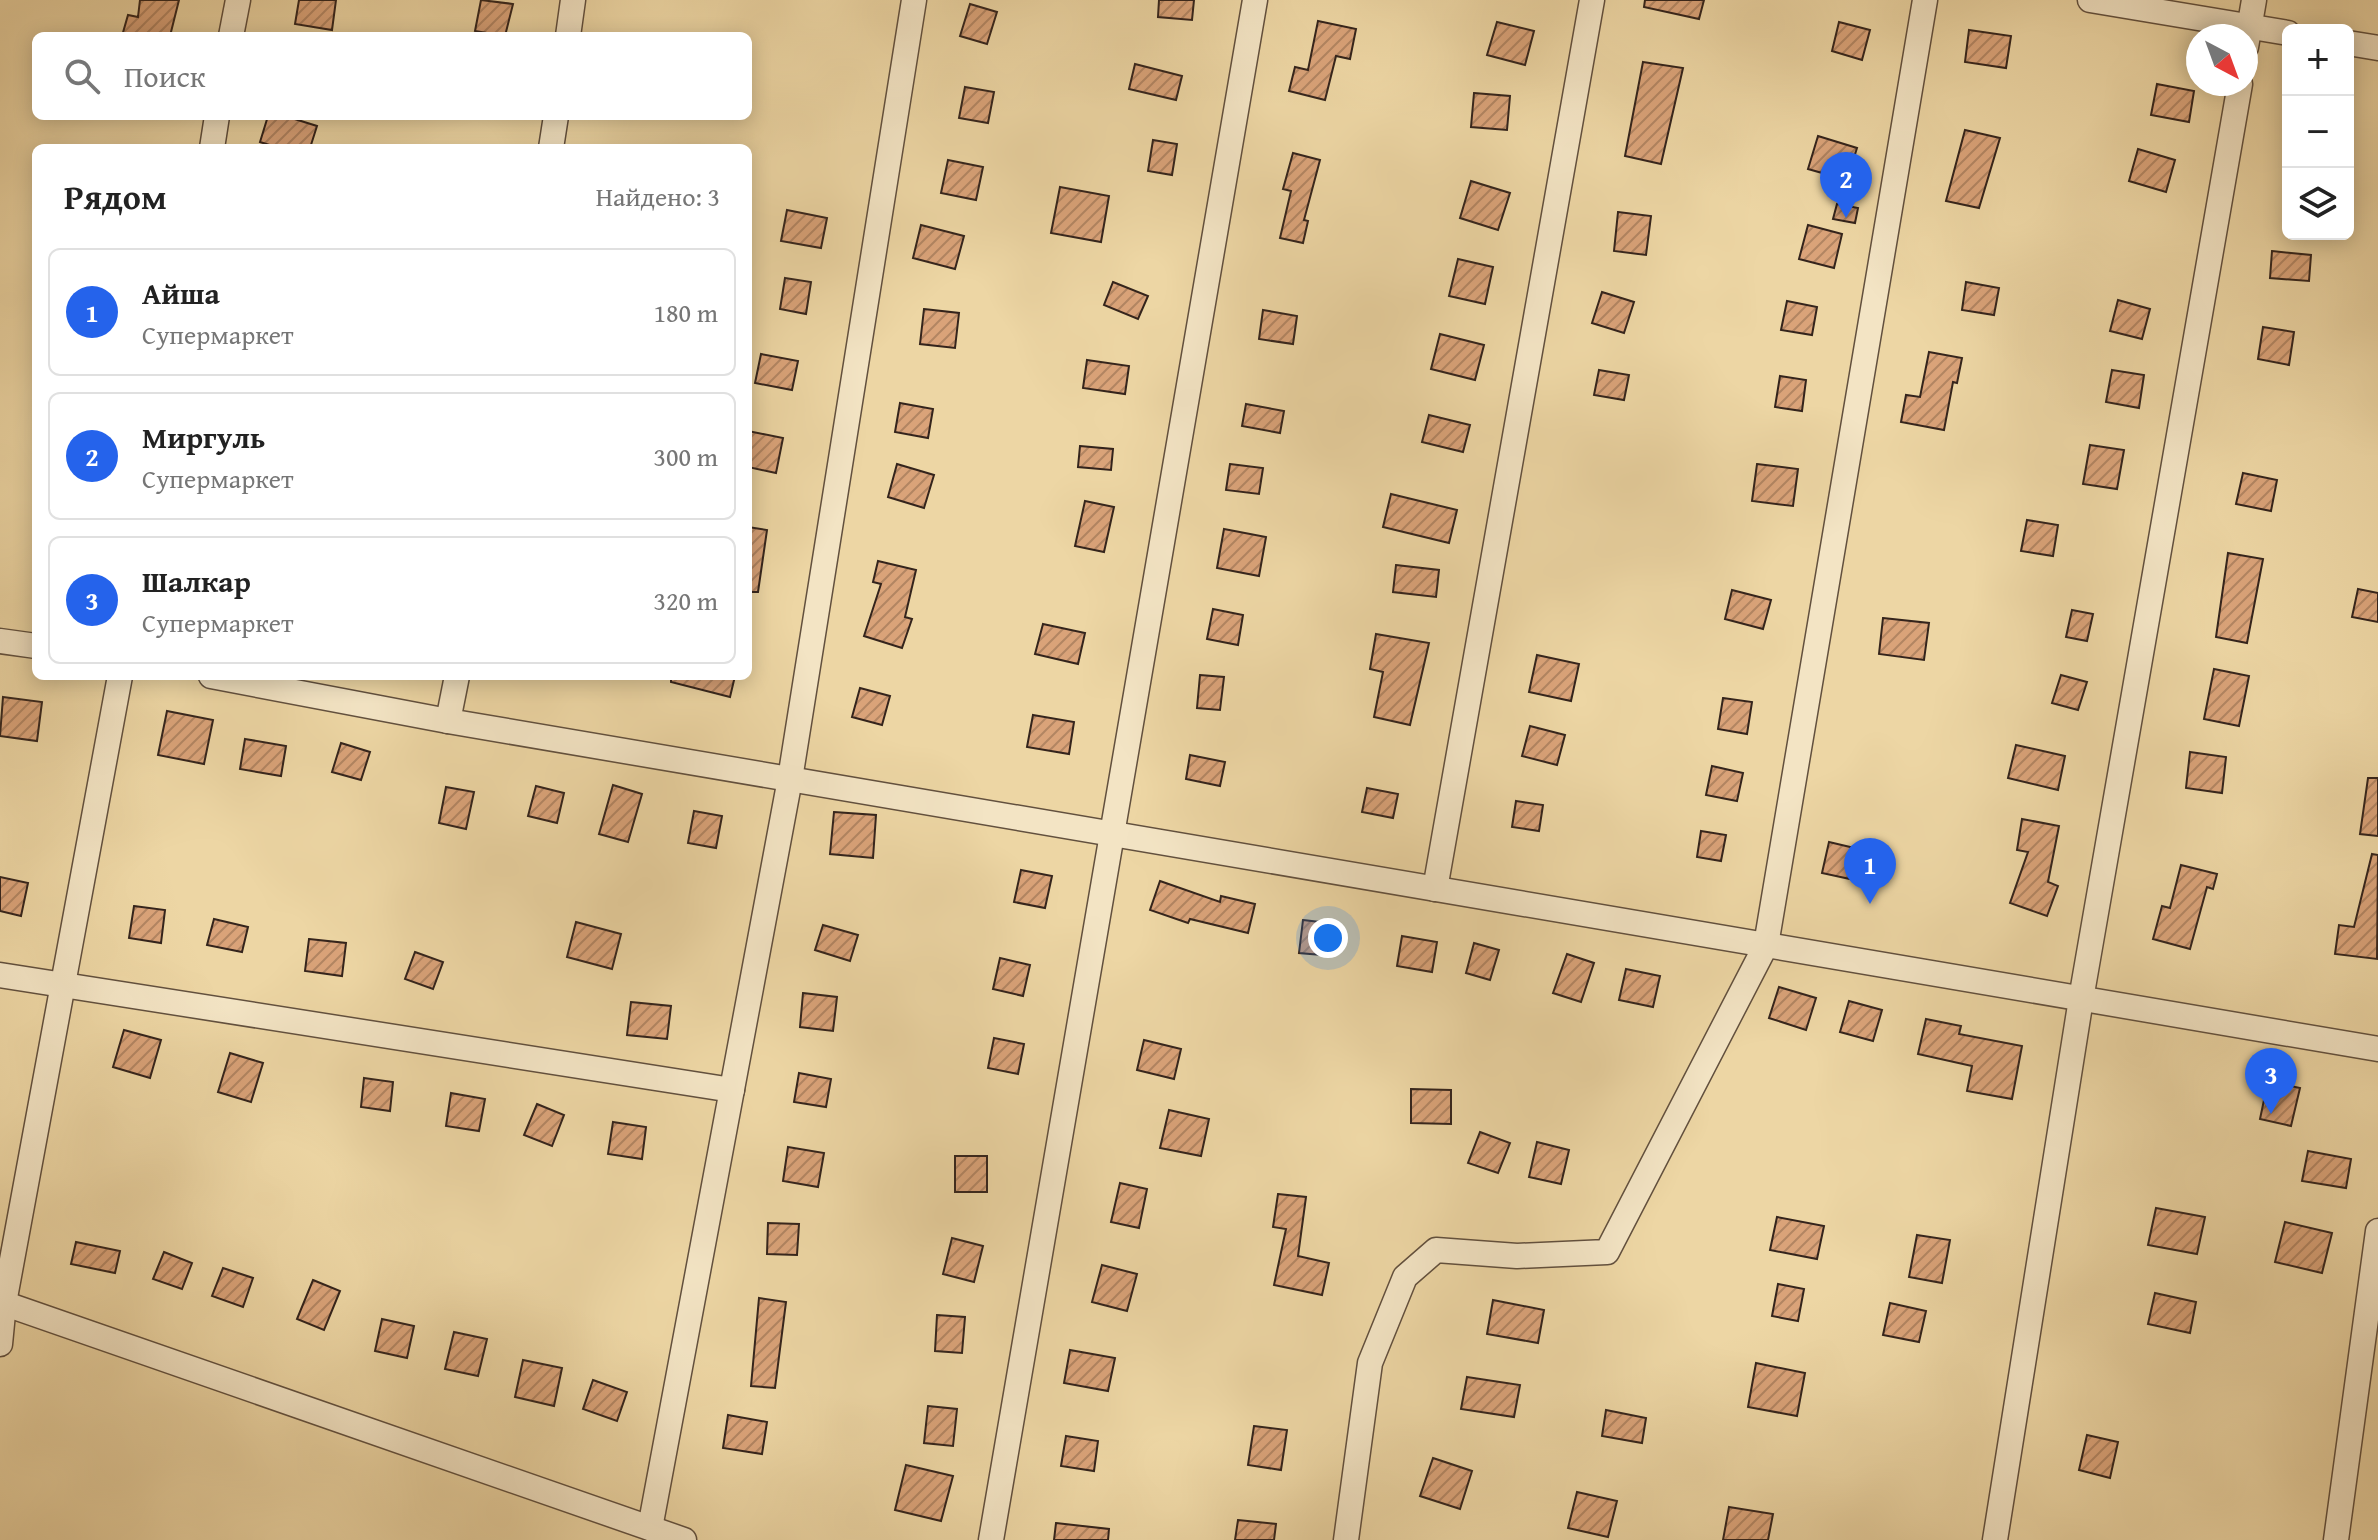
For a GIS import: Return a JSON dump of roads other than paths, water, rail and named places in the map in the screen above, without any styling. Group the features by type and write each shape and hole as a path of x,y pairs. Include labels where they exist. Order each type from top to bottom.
{"street":[{"path":"232,32 238,0"},
{"path":"569,32 573,0"},
{"path":"650,1528 790,779 914,0"},
{"path":"991,1540 1255,0"},
{"path":"1435,889 1592,0"},
{"path":"1346,1540 1370,1363 1405,1277 1436,1250 1517,1256 1607,1252 1766,945 1925,0"},
{"path":"2090,0 2192,24"},
{"path":"2250,24 2254,0"},
{"path":"2258,36 2282,34"},
{"path":"2354,44 2378,48"},
{"path":"1995,1540 2081,999 2238,96"},
{"path":"213,144 216,120"},
{"path":"552,144 555,120"},
{"path":"0,641 32,645"},
{"path":"0,1344 2,1303 119,680"},
{"path":"232,680 448,721 2378,1049"},
{"path":"448,721 456,680"},
{"path":"0,975 732,1090"},
{"path":"2336,1540 2378,1231"},
{"path":"2,1303 684,1540"}],"place":[{"name":"Миргуль","path":"1846,218"},
{"name":"Айша","path":"1870,904"},
{"name":"Шалкар","path":"2271,1114"}]}
